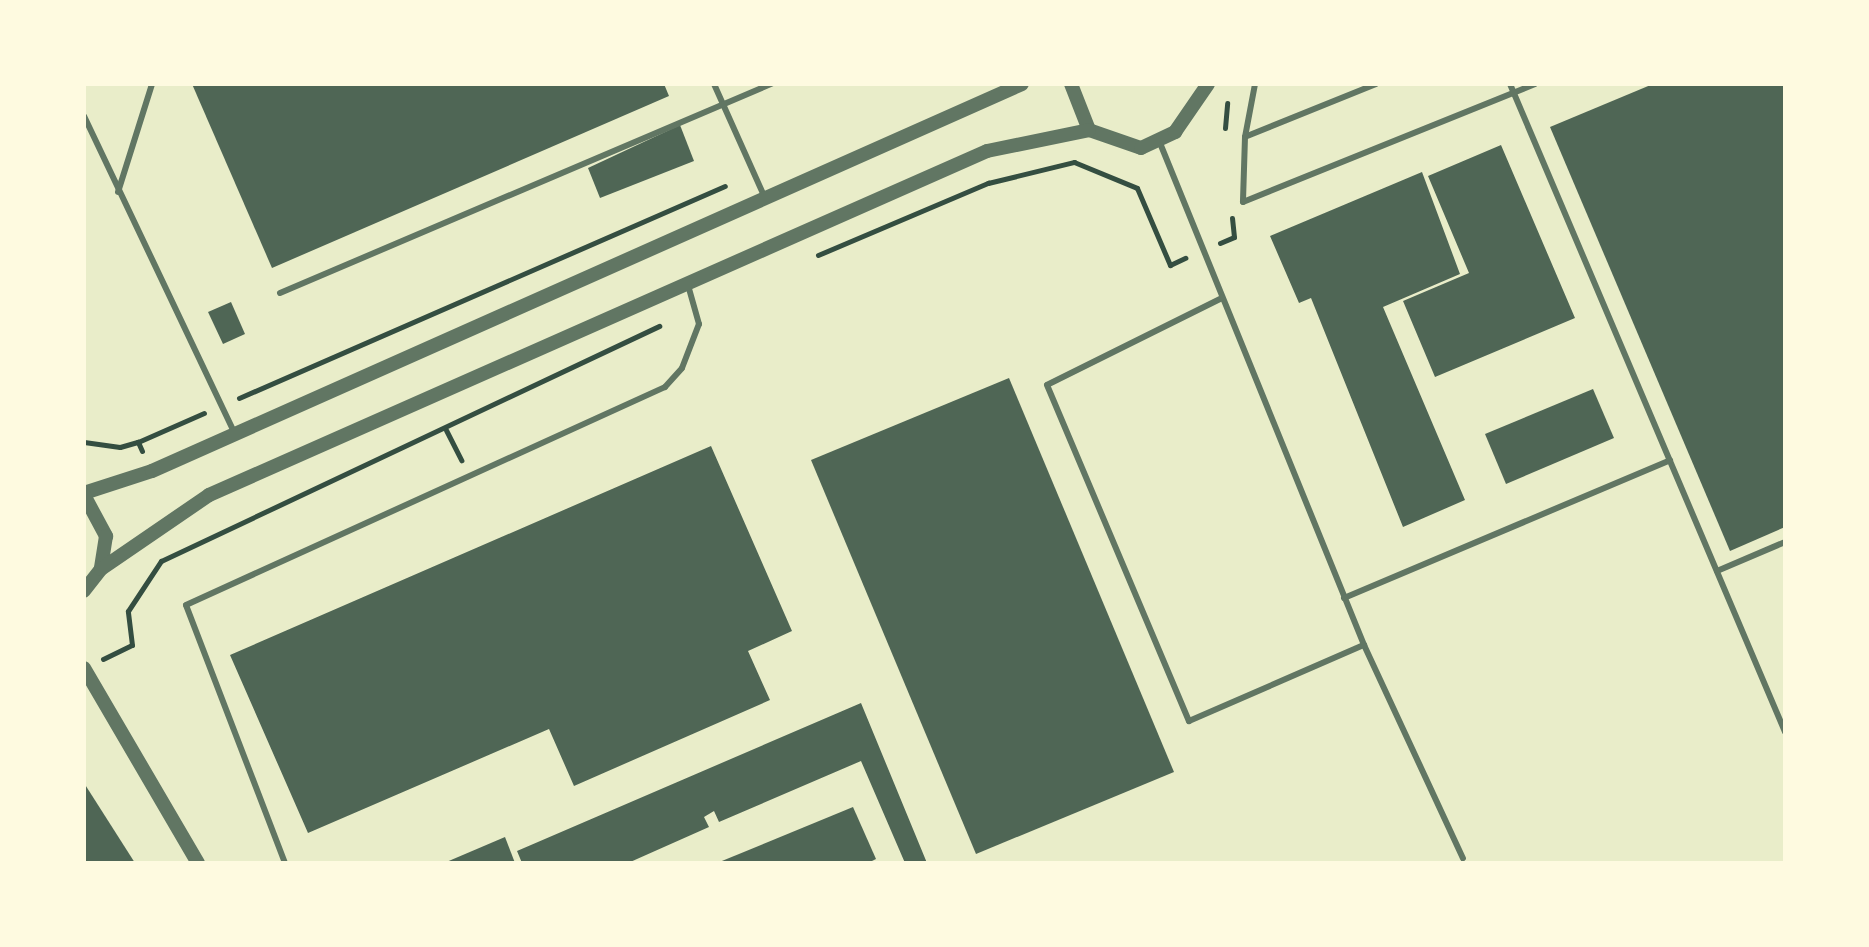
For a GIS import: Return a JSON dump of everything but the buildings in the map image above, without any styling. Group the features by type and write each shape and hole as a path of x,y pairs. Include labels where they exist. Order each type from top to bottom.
{"street":[{"path":"101,569 106,536 84,494 235,434 766,201 1022,84"},
{"path":"1071,84 1089,130"},
{"path":"1195,101 1197,84"},
{"path":"84,591 101,569 209,495 987,151 1089,130 1123,147 1160,143 1208,84"},
{"path":"84,668 198,863"}],"lane":[{"path":"118,192 152,84"},
{"path":"714,84 766,201"},
{"path":"280,293 771,84"},
{"path":"1255,84 1245,137 1243,202 1535,84"},
{"path":"1245,137 1376,84"},
{"path":"1510,84 1785,732"},
{"path":"84,116 235,434"},
{"path":"1160,143 1344,598 1463,858"},
{"path":"285,863 186,605 665,387 682,368 699,324 688,285"},
{"path":"1222,298 1047,385 1189,721 1364,645"},
{"path":"1344,598 1670,460"},
{"path":"1717,571 1785,542"}],"path":[{"path":"446,430 468,475"},
{"path":"84,442 138,442"}]}
